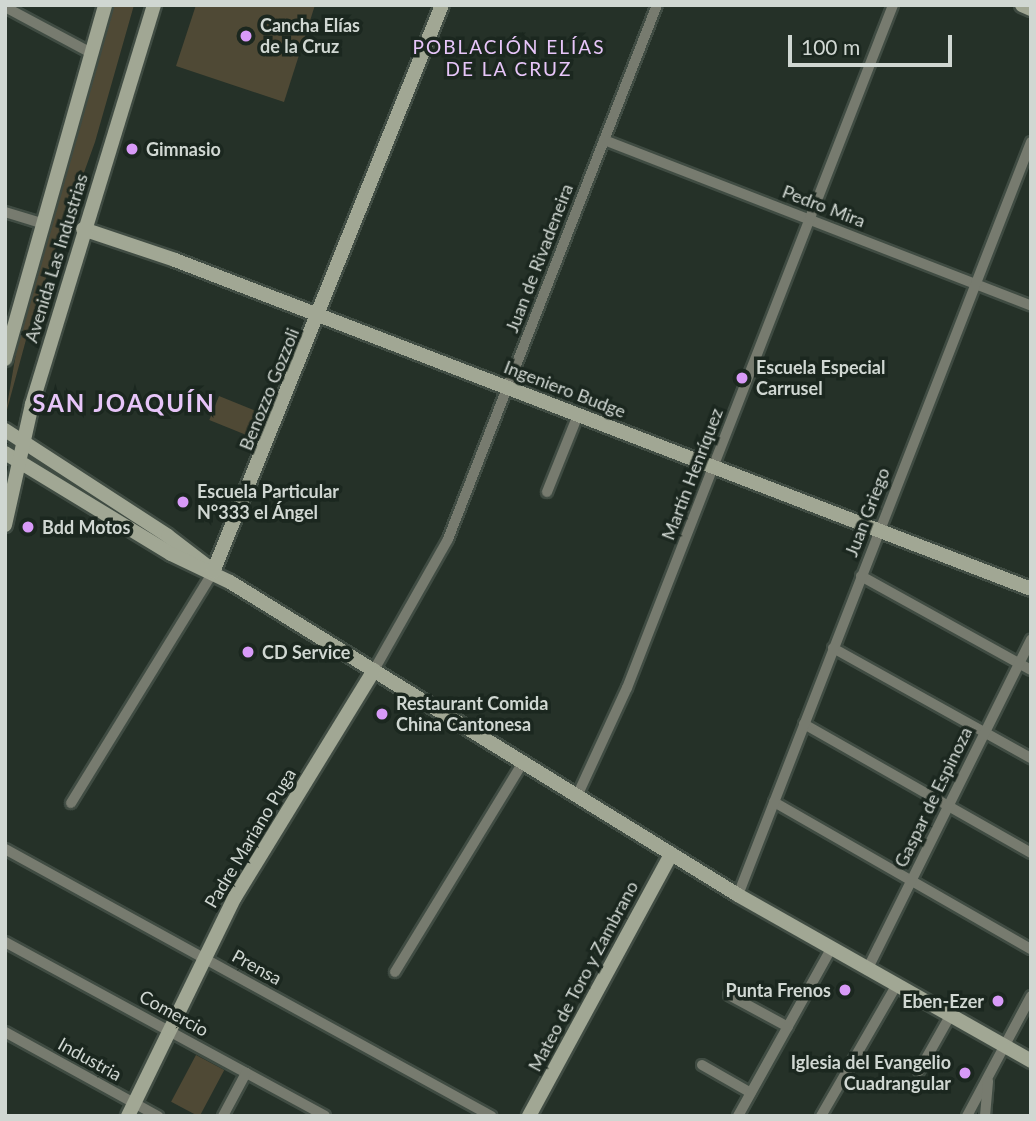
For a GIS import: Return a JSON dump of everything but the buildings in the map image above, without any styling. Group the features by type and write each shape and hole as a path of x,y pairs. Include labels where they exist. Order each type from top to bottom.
{"street":[{"name":"Avenida Las Industrias","path":"5,359 105,5"},
{"name":"Avenida Las Industrias","path":"5,525 23,441 83,229 117,134 154,5"},
{"name":"Benozzo Gozzoli","path":"71,803 213,572 319,316 442,5"},
{"name":"Juan de Rivadeneira","path":"374,670 440,556 657,5"},
{"name":"Martín Henríquez","path":"578,796 619,708 893,5"},
{"path":"1022,5 1031,9"},
{"path":"5,7 91,53"},
{"name":"Pedro Mira","path":"604,140 1031,306"},
{"name":"Juan Griego","path":"738,895 1031,142"},
{"path":"5,212 42,223"},
{"name":"Ingeniero Budge","path":"83,229 319,316 1031,589"},
{"path":"547,492 578,415"},
{"path":"5,430 168,536 213,572 671,854 867,970 1031,1061"},
{"path":"5,453 171,554 213,572"},
{"path":"861,576 1031,670"},
{"name":"Gaspar de Espinoza","path":"867,970 1031,640"},
{"path":"833,648 1031,758"},
{"name":"Padre Mariano Puga","path":"131,1109 249,872 374,670"},
{"path":"804,724 1031,853"},
{"path":"395,972 523,762"},
{"path":"774,802 1031,949"},
{"name":"Prensa","path":"5,849 491,1116"},
{"name":"Mateo de Toro y Zambrano","path":"529,1116 671,854"},
{"name":"Comercio","path":"5,942 325,1116"},
{"path":"738,1116 831,949"},
{"path":"821,1116 896,986"},
{"path":"729,995 788,1027"},
{"path":"967,1116 1031,996"},
{"path":"919,1071 950,1016"},
{"name":"Industria","path":"5,1032 131,1109 158,1116"},
{"path":"702,1065 751,1093"},
{"path":"223,1116 246,1073"},
{"path":"985,1116 989,1075"}],"shaded area":[{"path":"110,5 134,5 95,142 33,314 5,417 24,307"},
{"name":"Cancha Elías de la Cruz","path":"196,5 315,5 284,102 176,66"},
{"path":"219,396 262,413 252,437 209,420"},
{"path":"196,1055 224,1070 200,1116 171,1102"}],"place":[{"name":"Cancha Elías de la Cruz","path":"246,36"},
{"name":"Gimnasio","path":"132,149"},
{"name":"Escuela Especial Carrusel","path":"742,378"},
{"name":"Escuela Particular N°333 el Ángel","path":"183,502"},
{"name":"Bdd Motos","path":"28,527"},
{"name":"CD Service","path":"248,652"},
{"name":"Restaurant Comida China Cantonesa","path":"382,714"},
{"name":"Punta Frenos","path":"845,990"},
{"name":"Eben-Ezer","path":"998,1001"},
{"name":"Iglesia del Evangelio Cuadrangular","path":"965,1073"}],"district":[{"name":"POBLACIÓN ELÍAS DE LA CRUZ","path":"509,58"},
{"name":"SAN JOAQUÍN","path":"124,403"}]}
